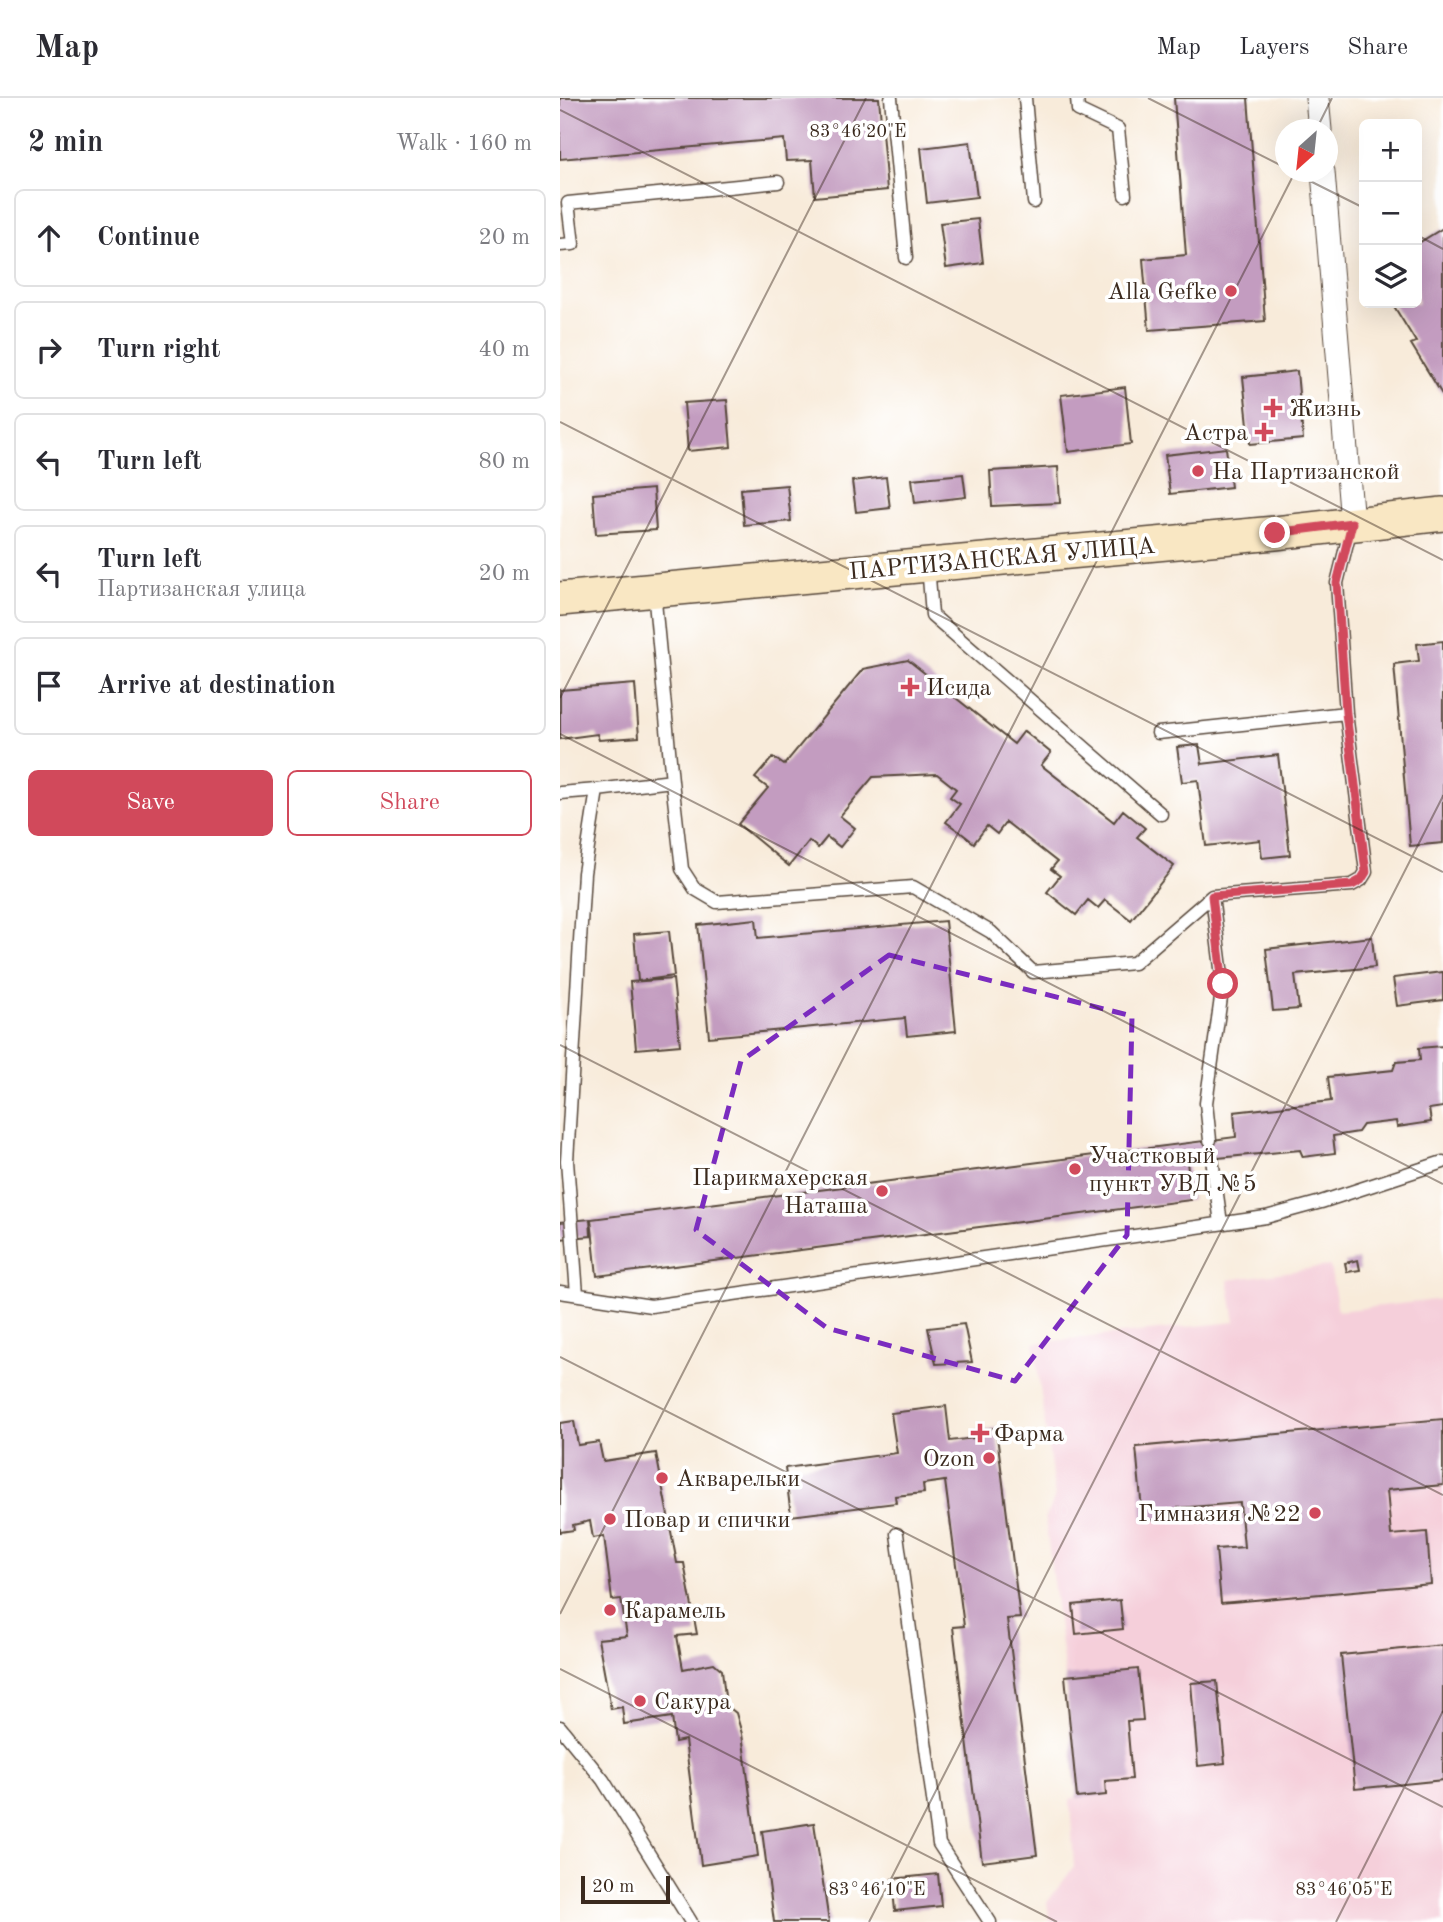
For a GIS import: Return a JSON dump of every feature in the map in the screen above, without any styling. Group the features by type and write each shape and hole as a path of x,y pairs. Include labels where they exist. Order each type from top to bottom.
{"main road":[{"name":"ПАРТИЗАНСКАЯ УЛИЦА","path":"560,599 1275,533 1443,514"}],"street":[{"path":"1317,98 1319,119"},
{"path":"1324,182 1352,523"}],"lane":[{"path":"891,98 906,258"},
{"path":"1025,98 1034,202"},
{"path":"1076,98 1077,110 1118,129 1125,195"},
{"path":"560,245 573,244 568,204 778,182"},
{"path":"654,590 682,869 695,889 717,902 913,887 991,932 1033,972 1134,962 1212,896 1352,885 1361,880 1366,872 1346,713 1337,583 1352,523"},
{"path":"928,564 932,615 1161,814"},
{"path":"1158,733 1346,713"},
{"path":"560,793 673,781"},
{"path":"577,1294 567,1161 584,873 597,790"},
{"path":"1210,1140 1206,1103 1223,984 1212,896"},
{"path":"1212,1159 1221,1223"},
{"path":"560,1292 651,1306 1266,1217 1443,1162"},
{"path":"897,1534 939,1844 990,1922"},
{"path":"560,1727 603,1780 691,1922"}],"highlighted area":[{"path":"889,955 1132,1016 1127,1235 1015,1381 827,1328 696,1230 741,1061"}],"shaded area":[{"path":"1330,1266 1338,1311 1443,1299 1443,1922 1050,1922 1047,1902 1074,1867 1070,1799 1077,1797 1045,1518 1055,1497 1034,1343 1235,1322 1228,1280"}],"building":[{"path":"560,98 879,98 887,190 815,197 812,160 786,161 784,139 560,159"},
{"path":"1174,98 1248,98 1265,321 1149,330 1143,259 1186,255"},
{"path":"970,142 977,197 927,203 921,148"},
{"path":"978,219 983,263 946,268 940,223"},
{"path":"1443,228 1443,396 1411,344 1416,342 1395,308 1422,308 1422,241"},
{"name":"Жизнь","path":"1297,371 1303,439 1250,444 1243,377"},
{"path":"1125,387 1131,444 1068,452 1061,395"},
{"path":"727,400 731,447 688,451 684,403"},
{"name":"На Партизанской","path":"1226,448 1231,487 1170,494 1165,455"},
{"path":"1058,467 1060,503 992,506 990,471"},
{"path":"963,474 966,497 915,503 912,479"},
{"path":"886,477 890,508 856,512 852,481"},
{"path":"787,485 791,521 744,525 741,489"},
{"path":"653,489 656,530 596,534 593,494"},
{"path":"1443,641 1443,843 1410,846 1394,664 1419,661 1417,644"},
{"path":"908,660 1014,744 1024,731 1051,753 1041,765 1114,822 1123,810 1145,828 1137,837 1174,866 1131,920 1105,900 1098,908 1088,900 1076,915 1063,905 1047,892 1060,876 1051,869 1057,862 1006,822 997,834 987,826 974,843 946,822 960,804 950,797 956,789 937,774 873,777 840,816 855,828 840,847 827,837 818,848 809,841 789,866 738,824 768,788 755,778 773,757 784,765 863,669"},
{"path":"635,684 639,737 599,740 597,734 560,739 560,690"},
{"path":"1199,745 1202,764 1278,755 1290,855 1262,858 1260,840 1206,846 1198,780 1182,782 1177,747"},
{"path":"756,919 758,938 945,921 956,1031 907,1036 905,1018 709,1037 698,925"},
{"path":"669,931 674,976 638,981 634,934"},
{"path":"1372,937 1375,967 1295,975 1299,1009 1273,1011 1266,949"},
{"path":"1443,972 1443,1000 1397,1006 1393,978"},
{"path":"673,979 680,1045 636,1049 630,982"},
{"path":"1443,1046 1443,1107 1429,1109 1431,1122 1397,1127 1396,1121 1363,1125 1358,1132 1333,1136 1335,1153 1303,1157 1300,1150 1187,1161 1191,1200 597,1276 591,1219 1236,1137 1234,1112 1331,1101 1328,1077 1393,1070 1396,1062 1420,1060 1419,1048"},
{"path":"590,1219 591,1236 560,1239 560,1222"},
{"path":"1358,1260 1360,1270 1347,1272 1345,1263"},
{"path":"964,1324 972,1362 936,1364 928,1328"},
{"path":"946,1406 950,1441 975,1438 974,1431 996,1428 1020,1618 1007,1619 1037,1855 982,1862 953,1627 964,1626 945,1481 923,1484 924,1493 895,1496 896,1503 791,1516 785,1468 897,1453 891,1413"},
{"name":"Гимназия №22","path":"1443,1419 1443,1485 1387,1490 1391,1535 1427,1532 1431,1584 1221,1603 1216,1549 1244,1547 1240,1503 1178,1508 1179,1518 1143,1521 1136,1447"},
{"path":"574,1421 578,1445 599,1442 603,1461 656,1453 677,1563 684,1563 697,1634 677,1636 683,1669 714,1663 722,1670 726,1705 736,1713 742,1734 758,1856 701,1865 685,1740 675,1742 672,1717 624,1724 622,1707 611,1709 598,1639 627,1636 621,1599 612,1600 604,1536 593,1538 590,1521 573,1525 574,1530 560,1532 560,1423"},
{"path":"1120,1600 1123,1629 1076,1634 1073,1605"},
{"path":"1443,1645 1443,1780 1355,1789 1341,1655"},
{"path":"1138,1669 1143,1720 1127,1721 1132,1779 1105,1781 1106,1795 1077,1798 1065,1676"},
{"path":"1217,1681 1225,1763 1198,1766 1191,1683"},
{"path":"814,1823 829,1922 774,1922 762,1831"},
{"path":"938,1874 941,1906 895,1911 892,1879"}],"place":[{"name":"Alla Gefke","path":"1231,291"},
{"name":"Жизнь","path":"1273,408"},
{"name":"Астра","path":"1264,432"},
{"name":"На Партизанской","path":"1198,471"},
{"name":"Исида","path":"910,687"},
{"name":"Участковый пункт УВД №5","path":"1075,1169"},
{"name":"Парикмахерская Наташа","path":"882,1191"},
{"name":"Фарма","path":"980,1433"},
{"name":"Ozon","path":"989,1458"},
{"name":"Акварельки","path":"662,1478"},
{"name":"Гимназия №22","path":"1315,1513"},
{"name":"Повар и спички","path":"610,1519"},
{"name":"Карамель","path":"610,1610"},
{"name":"Сакура","path":"640,1701"}],"route":[{"path":"1223,984 1212,896 1352,885 1361,880 1366,872 1346,713 1337,583 1352,523 1275,533"}]}
